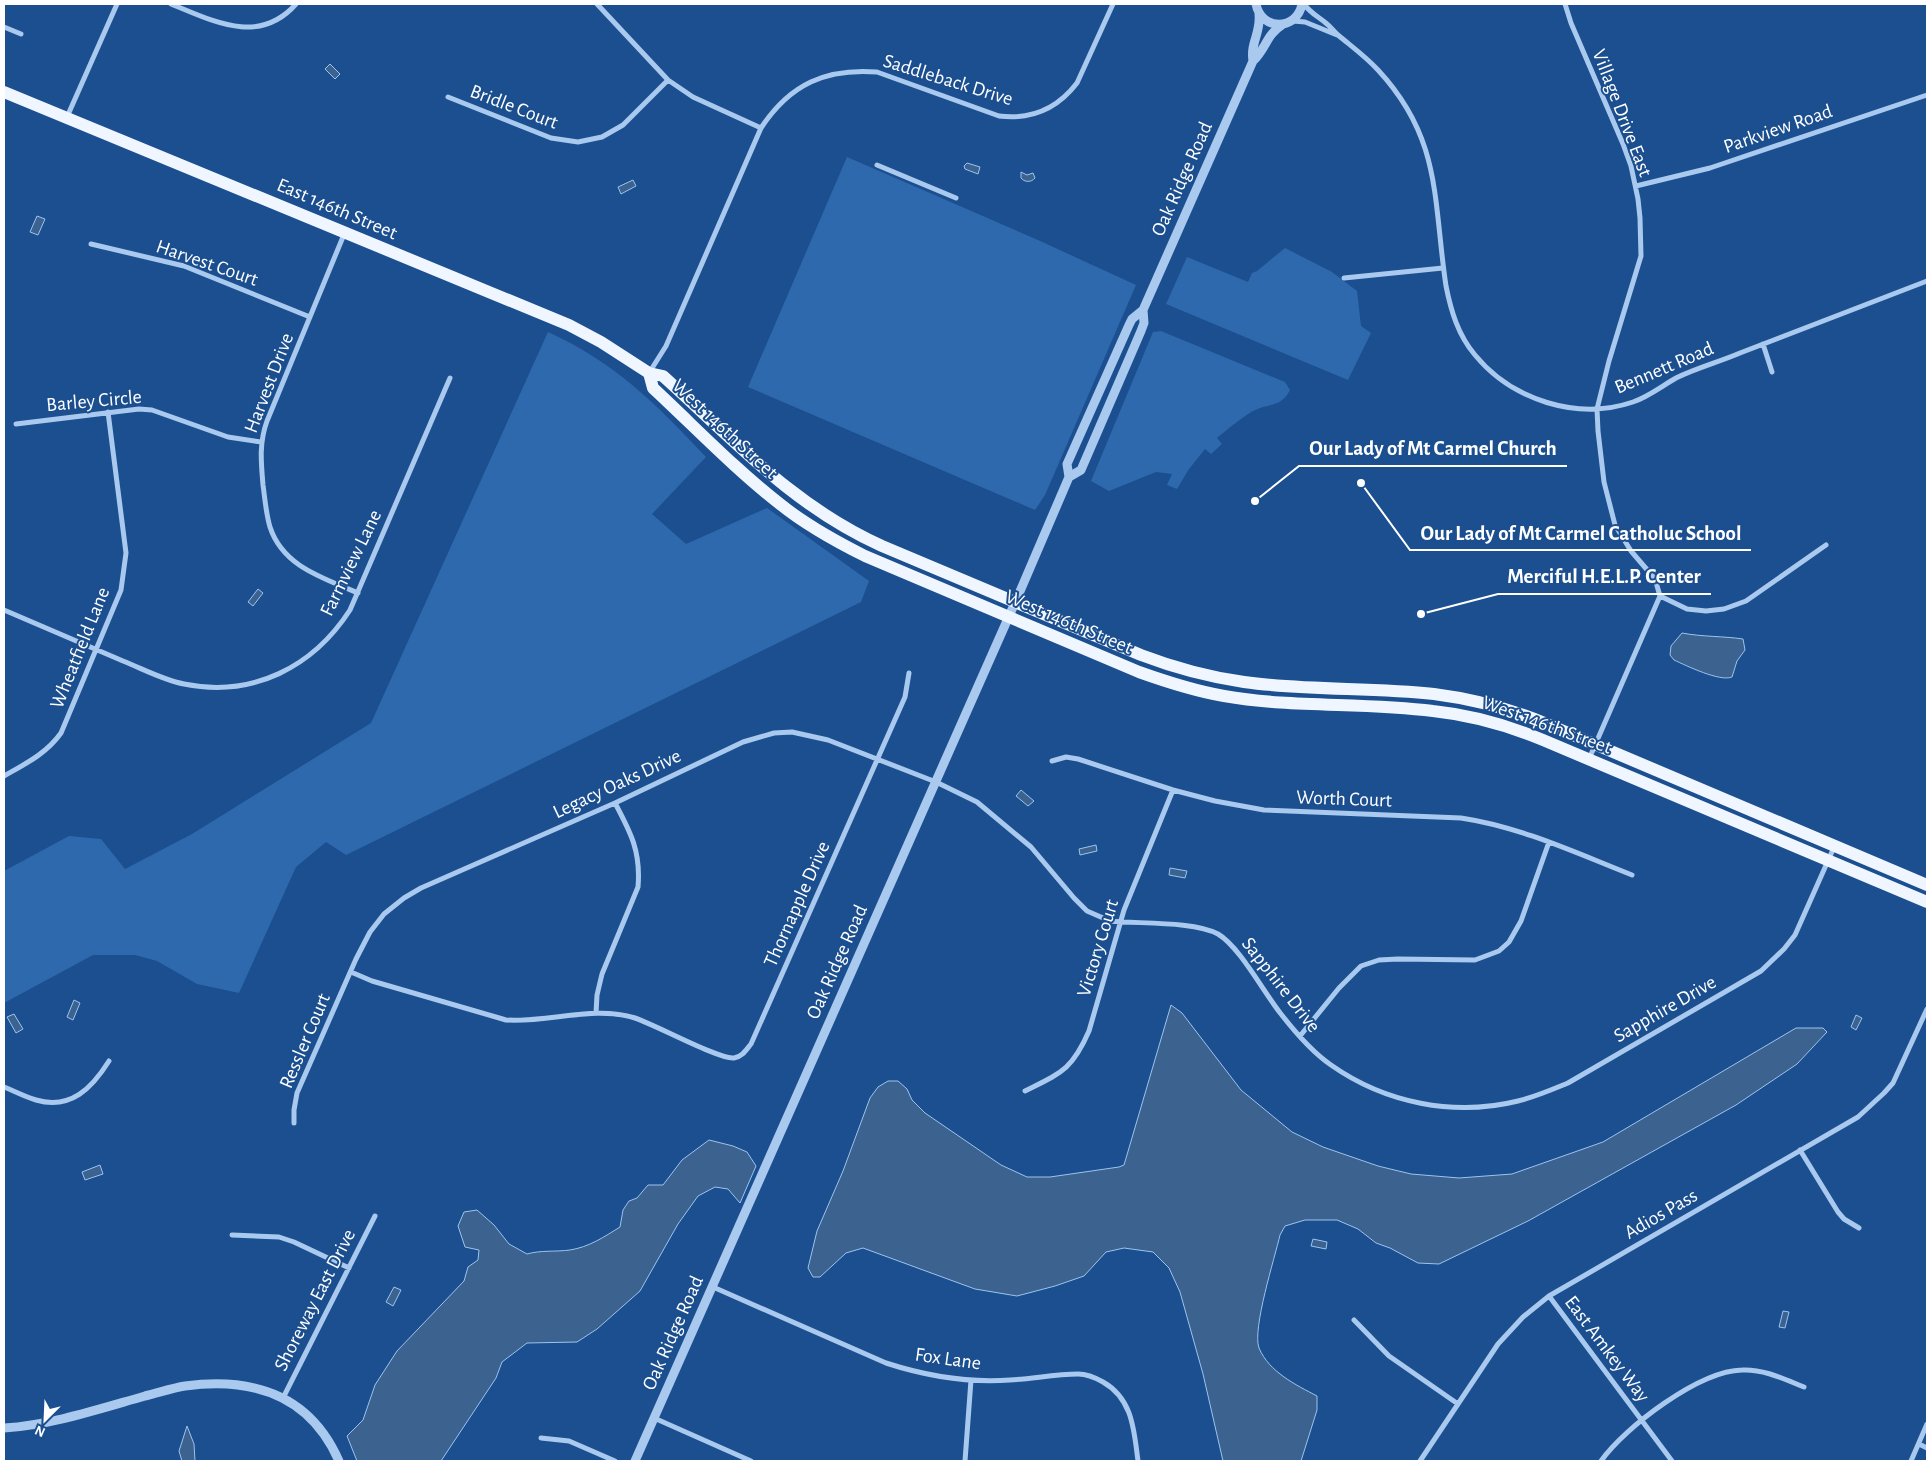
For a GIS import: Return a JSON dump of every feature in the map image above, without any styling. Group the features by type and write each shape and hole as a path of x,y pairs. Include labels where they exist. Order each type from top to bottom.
{"main road":[{"name":"East 146th Street","path":"4,92 569,325 596,339 648,374"},
{"name":"West 146th Street","path":"1927,885 1532,718 1468,700 1418,693 1246,682 1198,674 1148,658 871,541 828,518 800,499 773,477 663,376 648,374 653,388 765,492 807,524 865,556 1140,672 1204,692 1255,700 1415,709 1454,714 1505,726 1589,759 1927,902"}],"street":[{"path":"67,118 116,4"},
{"path":"171,4 226,26 237,28 257,26 275,21 296,4"},
{"path":"597,4 668,80 694,97 761,128"},
{"name":"Saddleback Drive","path":"648,374 666,346 761,128 781,103 801,86 828,75 859,71 877,72 999,116 1024,117 1045,111 1062,100 1077,83 1113,4"},
{"path":"1256,7 1269,23 1282,25 1293,21 1299,14 1303,4"},
{"name":"Bennett Road","path":"1303,4 1328,24 1338,35"},
{"name":"Village Drive East","path":"1564,4 1622,144 1636,186 1640,218 1641,256 1597,409 1601,457 1610,511 1622,538 1655,579 1660,596"},
{"name":"Oak Ridge Road","path":"1252,60 1252,46 1260,27 1256,7"},
{"name":"Bennett Road","path":"1293,21 1308,23 1338,35 1354,46 1388,81 1400,98 1418,129 1428,155 1436,188 1443,268 1450,304 1457,325 1474,355 1490,371 1513,389 1540,401 1575,408 1597,409 1634,402 1686,374 1927,280"},
{"name":"Oak Ridge Road","path":"635,1461 1015,602 1069,477 1067,464 1129,325 1132,319 1143,310 1252,60 1262,50 1270,35 1282,25"},
{"path":"4,27 21,34"},
{"name":"Bridle Court","path":"448,97 551,138 578,142 602,137 624,126 668,80"},
{"name":"Parkview Road","path":"1636,186 1710,168 1927,95"},
{"path":"876,165 956,198"},
{"name":"Harvest Drive","path":"345,232 267,421 261,442 260,459 267,513 275,539 289,558 298,566 358,593"},
{"name":"Harvest Court","path":"91,244 184,266 310,317"},
{"path":"1344,278 1443,268"},
{"name":"Oak Ridge Road","path":"1069,477 1081,470 1085,461 1141,331 1144,323 1143,310"},
{"path":"1763,344 1772,372"},
{"name":"Farmview Lane","path":"4,610 182,684 214,687 247,684 272,677 312,654 339,626 358,593 450,378"},
{"name":"Barley Circle","path":"16,424 139,409 152,410 228,437 261,442"},
{"name":"Wheatfield Lane","path":"4,776 36,759 54,742 60,733 121,590 126,553 108,412"},
{"path":"1589,759 1660,596 1687,609 1706,611 1724,609 1746,601 1826,545"},
{"name":"Thornapple Drive","path":"596,1013 608,1012 635,1018 727,1058 739,1056 752,1044 905,697 909,673"},
{"name":"Legacy Oaks Drive","path":"351,972 370,932 384,914 404,898 421,888 615,803 743,742 774,734 792,732 810,735 828,740 936,782"},
{"name":"Worth Court","path":"1052,761 1066,757 1078,759 1173,790 1215,801 1264,810 1461,818 1504,826 1632,875"},
{"name":"Sapphire Drive","path":"936,782 977,802 1031,847 1074,898 1088,911 1110,921 1200,927 1220,935 1241,958 1272,1003 1300,1036 1330,1065 1352,1078 1390,1095 1443,1107 1471,1107 1518,1101 1568,1083 1761,971 1784,949 1794,935 1835,845"},
{"name":"Victory Court","path":"1025,1091 1059,1074 1068,1067 1082,1046 1120,922 1173,790"},
{"path":"351,972 372,981 506,1020 525,1021 596,1013 598,989 602,974 638,887 637,852 615,803"},
{"path":"1300,1036 1350,976 1361,966 1371,962 1398,959 1475,960 1499,950 1509,942 1521,921 1549,842"},
{"name":"Ressler Court","path":"294,1123 294,1110 298,1093 351,972"},
{"name":"Adios Pass","path":"1420,1461 1498,1344 1522,1316 1549,1296 1858,1117 1884,1093 1900,1071 1927,1009"},
{"path":"4,1087 36,1100 64,1101 86,1091 100,1076 109,1061"},
{"path":"1800,1150 1838,1212 1844,1219 1859,1228"},
{"name":"Shoreway East Drive","path":"283,1398 375,1216"},
{"path":"232,1235 279,1238 294,1242 349,1268"},
{"name":"Fox Lane","path":"713,1287 886,1363 923,1373 971,1380 1009,1380 1076,1374 1098,1379 1119,1394 1129,1410 1133,1420 1138,1461"},
{"name":"East Amkey Way","path":"1549,1296 1672,1461"},
{"path":"1354,1320 1388,1356 1458,1404"},
{"path":"1601,1461 1615,1443 1641,1420 1654,1410 1705,1380 1730,1371 1760,1371 1804,1387"},
{"path":"965,1461 971,1380"},
{"path":"4,1428 52,1421 183,1386 230,1384 263,1391 283,1398 297,1406 312,1419 330,1442 339,1461"},
{"path":"654,1418 751,1461"},
{"path":"1911,1461 1927,1424"},
{"path":"541,1438 569,1441 615,1461"},
{"path":"1918,1444 1927,1448"}],"shaded area":[{"path":"330,64 340,74 335,79 325,69"},
{"path":"847,157 1136,285 1045,495 1035,510 748,387"},
{"path":"967,163 980,167 978,174 965,169 964,166"},
{"path":"1021,172 1027,175 1033,173 1035,178 1030,181 1024,180 1021,178"},
{"path":"633,180 636,186 621,194 618,187"},
{"path":"37,216 45,219 38,235 30,232"},
{"path":"1285,248 1332,272 1357,291 1361,326 1371,333 1348,380 1166,304 1187,257 1248,282 1252,273"},
{"path":"1161,331 1285,382 1290,390 1283,400 1253,411 1217,438 1222,444 1211,454 1205,449 1189,469 1177,489 1167,485 1172,474 1156,472 1109,491 1091,481 1153,332"},
{"path":"548,332 594,357 634,386 670,419 706,457 652,514 686,544 767,508 869,581 861,602 346,855 326,842 296,867 239,993 197,984 157,961 135,955 93,955 4,1003 4,871 69,836 101,839 125,869 192,834 371,723"},
{"path":"258,589 263,593 253,606 248,602"},
{"path":"1682,633 1743,639 1745,650 1737,661 1732,677 1712,675 1674,660 1670,655 1671,646"},
{"path":"1021,790 1034,801 1028,806 1016,796"},
{"path":"1096,845 1097,851 1080,855 1079,849"},
{"path":"1170,868 1187,871 1185,878 1169,875"},
{"path":"74,1000 80,1003 73,1020 67,1017"},
{"path":"1171,1005 1182,1013 1241,1090 1292,1132 1323,1147 1378,1166 1411,1174 1459,1178 1512,1174 1603,1142 1796,1028 1823,1028 1827,1032 1797,1064 1736,1105 1528,1221 1439,1264 1418,1263 1390,1248 1376,1243 1358,1229 1337,1220 1305,1220 1285,1226 1280,1235 1261,1310 1259,1348 1276,1371 1317,1396 1317,1410 1301,1461 1223,1461 1203,1374 1180,1292 1169,1268 1153,1252 1124,1248 1106,1252 1084,1276 1017,1296 975,1289 863,1248 846,1253 820,1277 813,1277 808,1268 817,1231 843,1171 870,1098 878,1087 888,1081 898,1081 907,1089 912,1100 925,1113 1001,1165 1027,1177 1050,1177 1119,1167 1124,1165"},
{"path":"14,1014 23,1029 16,1033 7,1017"},
{"path":"1856,1015 1862,1018 1856,1030 1851,1027"},
{"path":"709,1140 733,1146 747,1152 756,1166 740,1203 728,1189 715,1187 698,1196 678,1224 640,1291 597,1329 577,1342 527,1343 502,1362 496,1378 441,1461 357,1461 347,1436 363,1420 375,1385 397,1351 464,1281 468,1267 478,1260 479,1250 465,1247 458,1226 464,1212 477,1210 494,1225 509,1244 527,1254 564,1251 584,1247 620,1227 623,1210 629,1201 637,1198 648,1185 663,1185 682,1160"},
{"path":"100,1165 103,1174 85,1180 82,1172"},
{"path":"1313,1239 1327,1242 1326,1249 1311,1246"},
{"path":"394,1287 401,1290 393,1306 386,1302"},
{"path":"1783,1311 1789,1312 1785,1328 1779,1327"},
{"path":"187,1426 194,1444 195,1461 182,1461 179,1451"}],"place":[{"name":"Our Lady of Mt Carmel Catholuc School","path":"1361,483"},
{"name":"Our Lady of Mt Carmel Church","path":"1255,501"},
{"name":"Merciful H.E.L.P. Center","path":"1421,614"}]}
